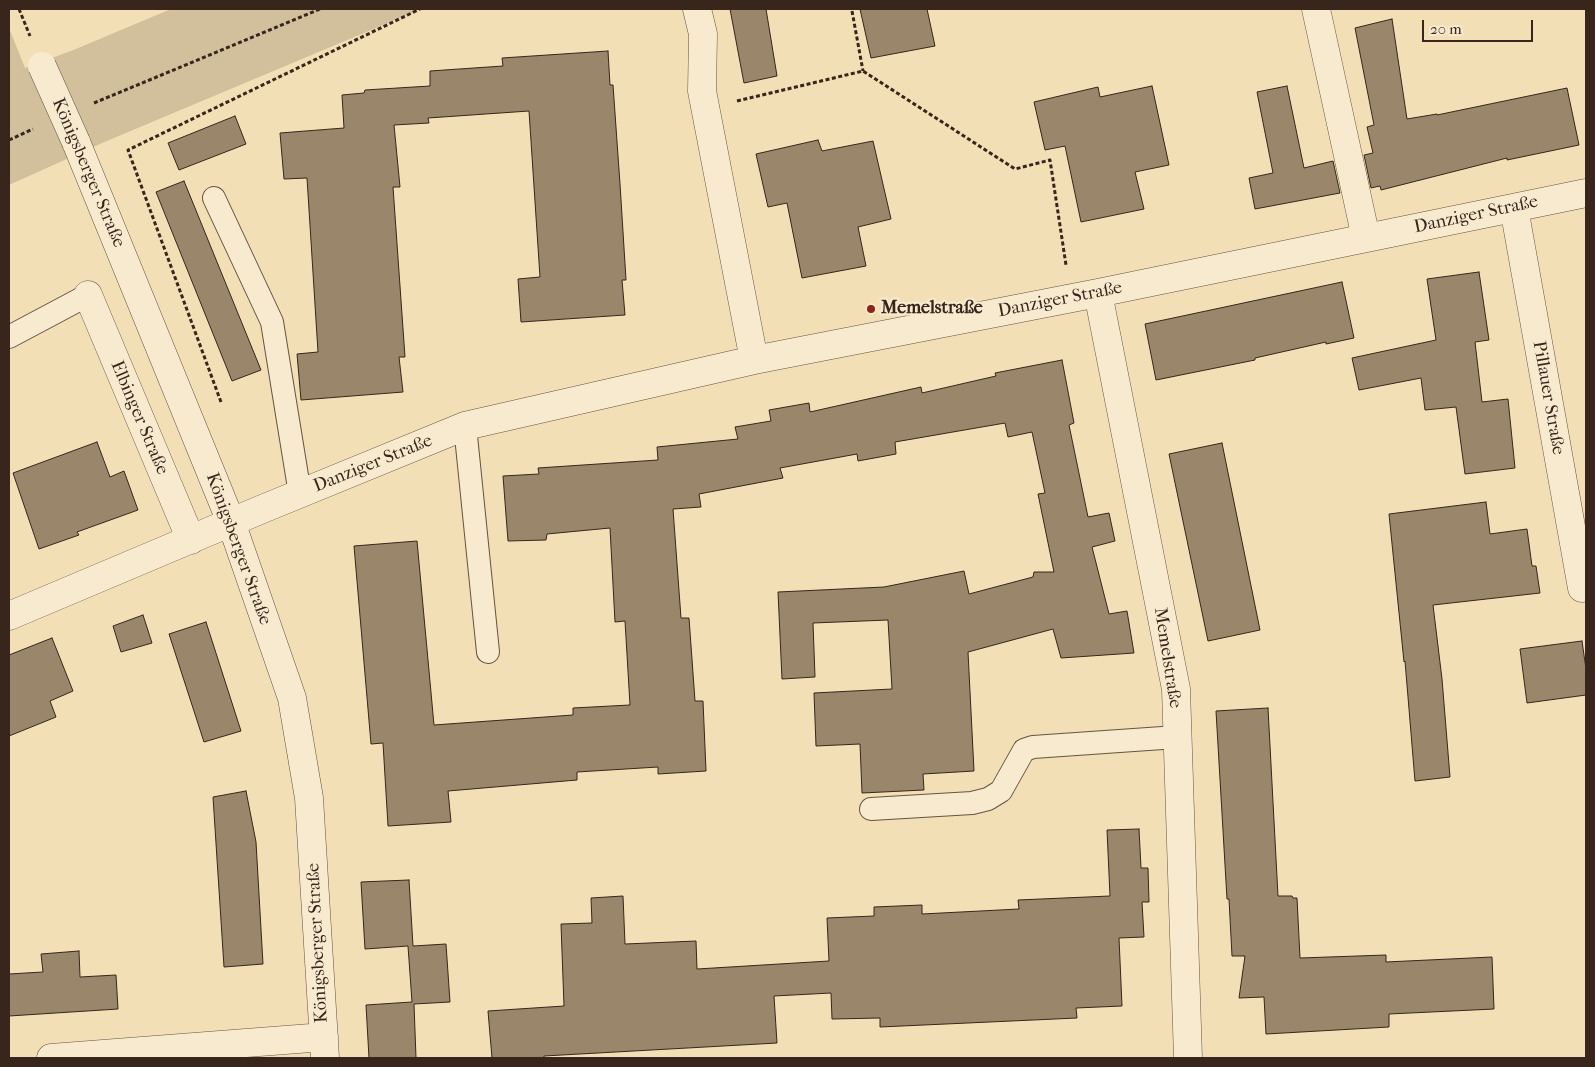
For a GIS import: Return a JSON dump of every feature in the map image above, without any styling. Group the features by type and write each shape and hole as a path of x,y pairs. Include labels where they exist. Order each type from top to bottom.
{"street":[{"path":"697,9 703,34 702,91 754,360"},
{"path":"1316,9 1366,238"},
{"name":"Königsberger Straße","path":"42,66 76,142 231,522 292,698 309,798 324,1048"},
{"name":"Danziger Straße","path":"9,616 464,426 754,360 1098,293 1586,193"},
{"name":"Pillauer Straße","path":"1514,208 1582,588"},
{"name":"Memelstraße","path":"1098,293 1176,689 1188,1058"},
{"name":"Elbinger Straße","path":"88,295 191,540"},
{"path":"51,1058 324,1048"}],"lane":[{"path":"214,198 272,322 300,494"},
{"path":"9,337 88,295"},
{"path":"464,426 488,652"},
{"path":"871,809 972,803 988,799 1001,791 1024,750 1033,747 1177,737"}],"path":[{"path":"89,105 320,9"},
{"path":"852,11 863,71"},
{"path":"705,108 863,71 1015,169 1050,160 1071,298"},
{"path":"9,140 34,129"}],"shaded area":[{"path":"171,9 421,9 102,143 9,185 9,28 25,68"}],"building":[{"path":"730,9 766,9 777,76 744,83"},
{"path":"860,9 927,9 935,46 871,58"},
{"path":"1392,19 1407,119 1437,115 1567,88 1579,145 1507,160 1507,158 1381,190 1380,186 1371,188 1364,155 1373,153 1367,127 1374,125 1355,28"},
{"path":"608,51 610,85 613,85 620,184 626,280 622,280 625,315 521,322 518,279 540,277 529,111 428,118 429,123 394,125 400,187 393,187 405,357 399,357 403,392 301,400 297,354 318,352 307,178 284,179 280,133 344,128 342,95 364,93 365,90 430,86 430,71 503,66 502,58"},
{"path":"1152,86 1169,165 1135,172 1144,209 1081,222 1065,146 1045,150 1034,102 1098,87 1100,97"},
{"path":"1287,86 1304,168 1333,161 1340,193 1255,209 1249,178 1273,173 1257,92"},
{"path":"235,116 246,144 179,170 168,143"},
{"path":"818,140 822,151 873,141 891,219 858,227 866,266 802,278 787,203 768,207 756,154"},
{"path":"184,181 261,370 232,381 156,192"},
{"path":"1479,272 1489,340 1475,342 1482,402 1508,399 1515,468 1465,474 1456,407 1425,410 1421,378 1359,390 1352,358 1436,340 1427,279"},
{"path":"1342,282 1354,338 1326,344 1326,342 1255,358 1255,360 1156,380 1145,324"},
{"path":"1062,360 1074,423 1069,425 1088,517 1109,513 1115,541 1092,547 1109,614 1127,611 1134,653 1061,658 1053,629 968,652 974,771 923,774 924,790 862,793 860,744 816,746 814,693 892,689 888,620 813,623 815,677 782,679 778,592 884,587 964,571 969,594 1033,577 1034,572 1054,572 1038,494 1045,493 1032,432 1008,437 1005,423 895,442 896,454 858,461 857,454 780,468 783,478 699,494 701,507 673,509 681,618 689,618 695,701 703,701 706,771 658,774 658,767 577,772 577,780 448,791 451,822 388,826 383,743 371,744 354,546 417,541 434,725 573,715 573,708 630,705 625,621 615,622 610,528 547,534 546,540 508,541 503,476 539,474 538,468 658,460 657,447 738,439 735,427 771,421 769,410 809,403 810,412 921,387 922,393 996,376 995,373"},
{"path":"97,442 110,477 124,471 138,510 77,532 79,535 39,549 13,473"},
{"path":"1222,443 1260,630 1208,641 1169,454"},
{"path":"1486,502 1490,534 1527,529 1532,566 1536,566 1540,593 1433,605 1442,679 1450,777 1415,781 1405,661 1389,514"},
{"path":"143,615 152,643 121,652 113,626"},
{"path":"206,622 241,731 204,742 169,634"},
{"path":"52,638 73,691 50,701 56,717 9,736 9,655"},
{"path":"1582,641 1586,669 1586,695 1527,703 1520,649"},
{"path":"1268,708 1278,896 1297,898 1300,958 1386,955 1386,962 1492,957 1494,1009 1389,1014 1389,1027 1266,1034 1264,997 1239,998 1245,956 1232,956 1216,711"},
{"path":"246,791 256,842 263,964 224,967 213,797"},
{"path":"1139,829 1141,868 1148,868 1149,902 1142,902 1144,937 1119,938 1122,1006 1076,1008 1077,1018 880,1027 880,1018 832,1019 831,993 774,996 777,1043 544,1056 544,1058 492,1058 488,1011 564,1006 561,924 592,923 591,898 623,896 625,944 696,941 697,969 829,961 827,918 874,916 874,907 922,905 922,914 1019,909 1018,900 1110,896 1107,830"},
{"path":"409,880 413,946 446,944 450,1002 414,1004 416,1058 369,1058 366,1005 412,1002 408,946 365,949 361,882"},
{"path":"79,951 80,977 116,975 118,1009 9,1016 9,974 43,972 41,954"}],"place":[{"name":"Memelstraße","path":"871,309"}]}
